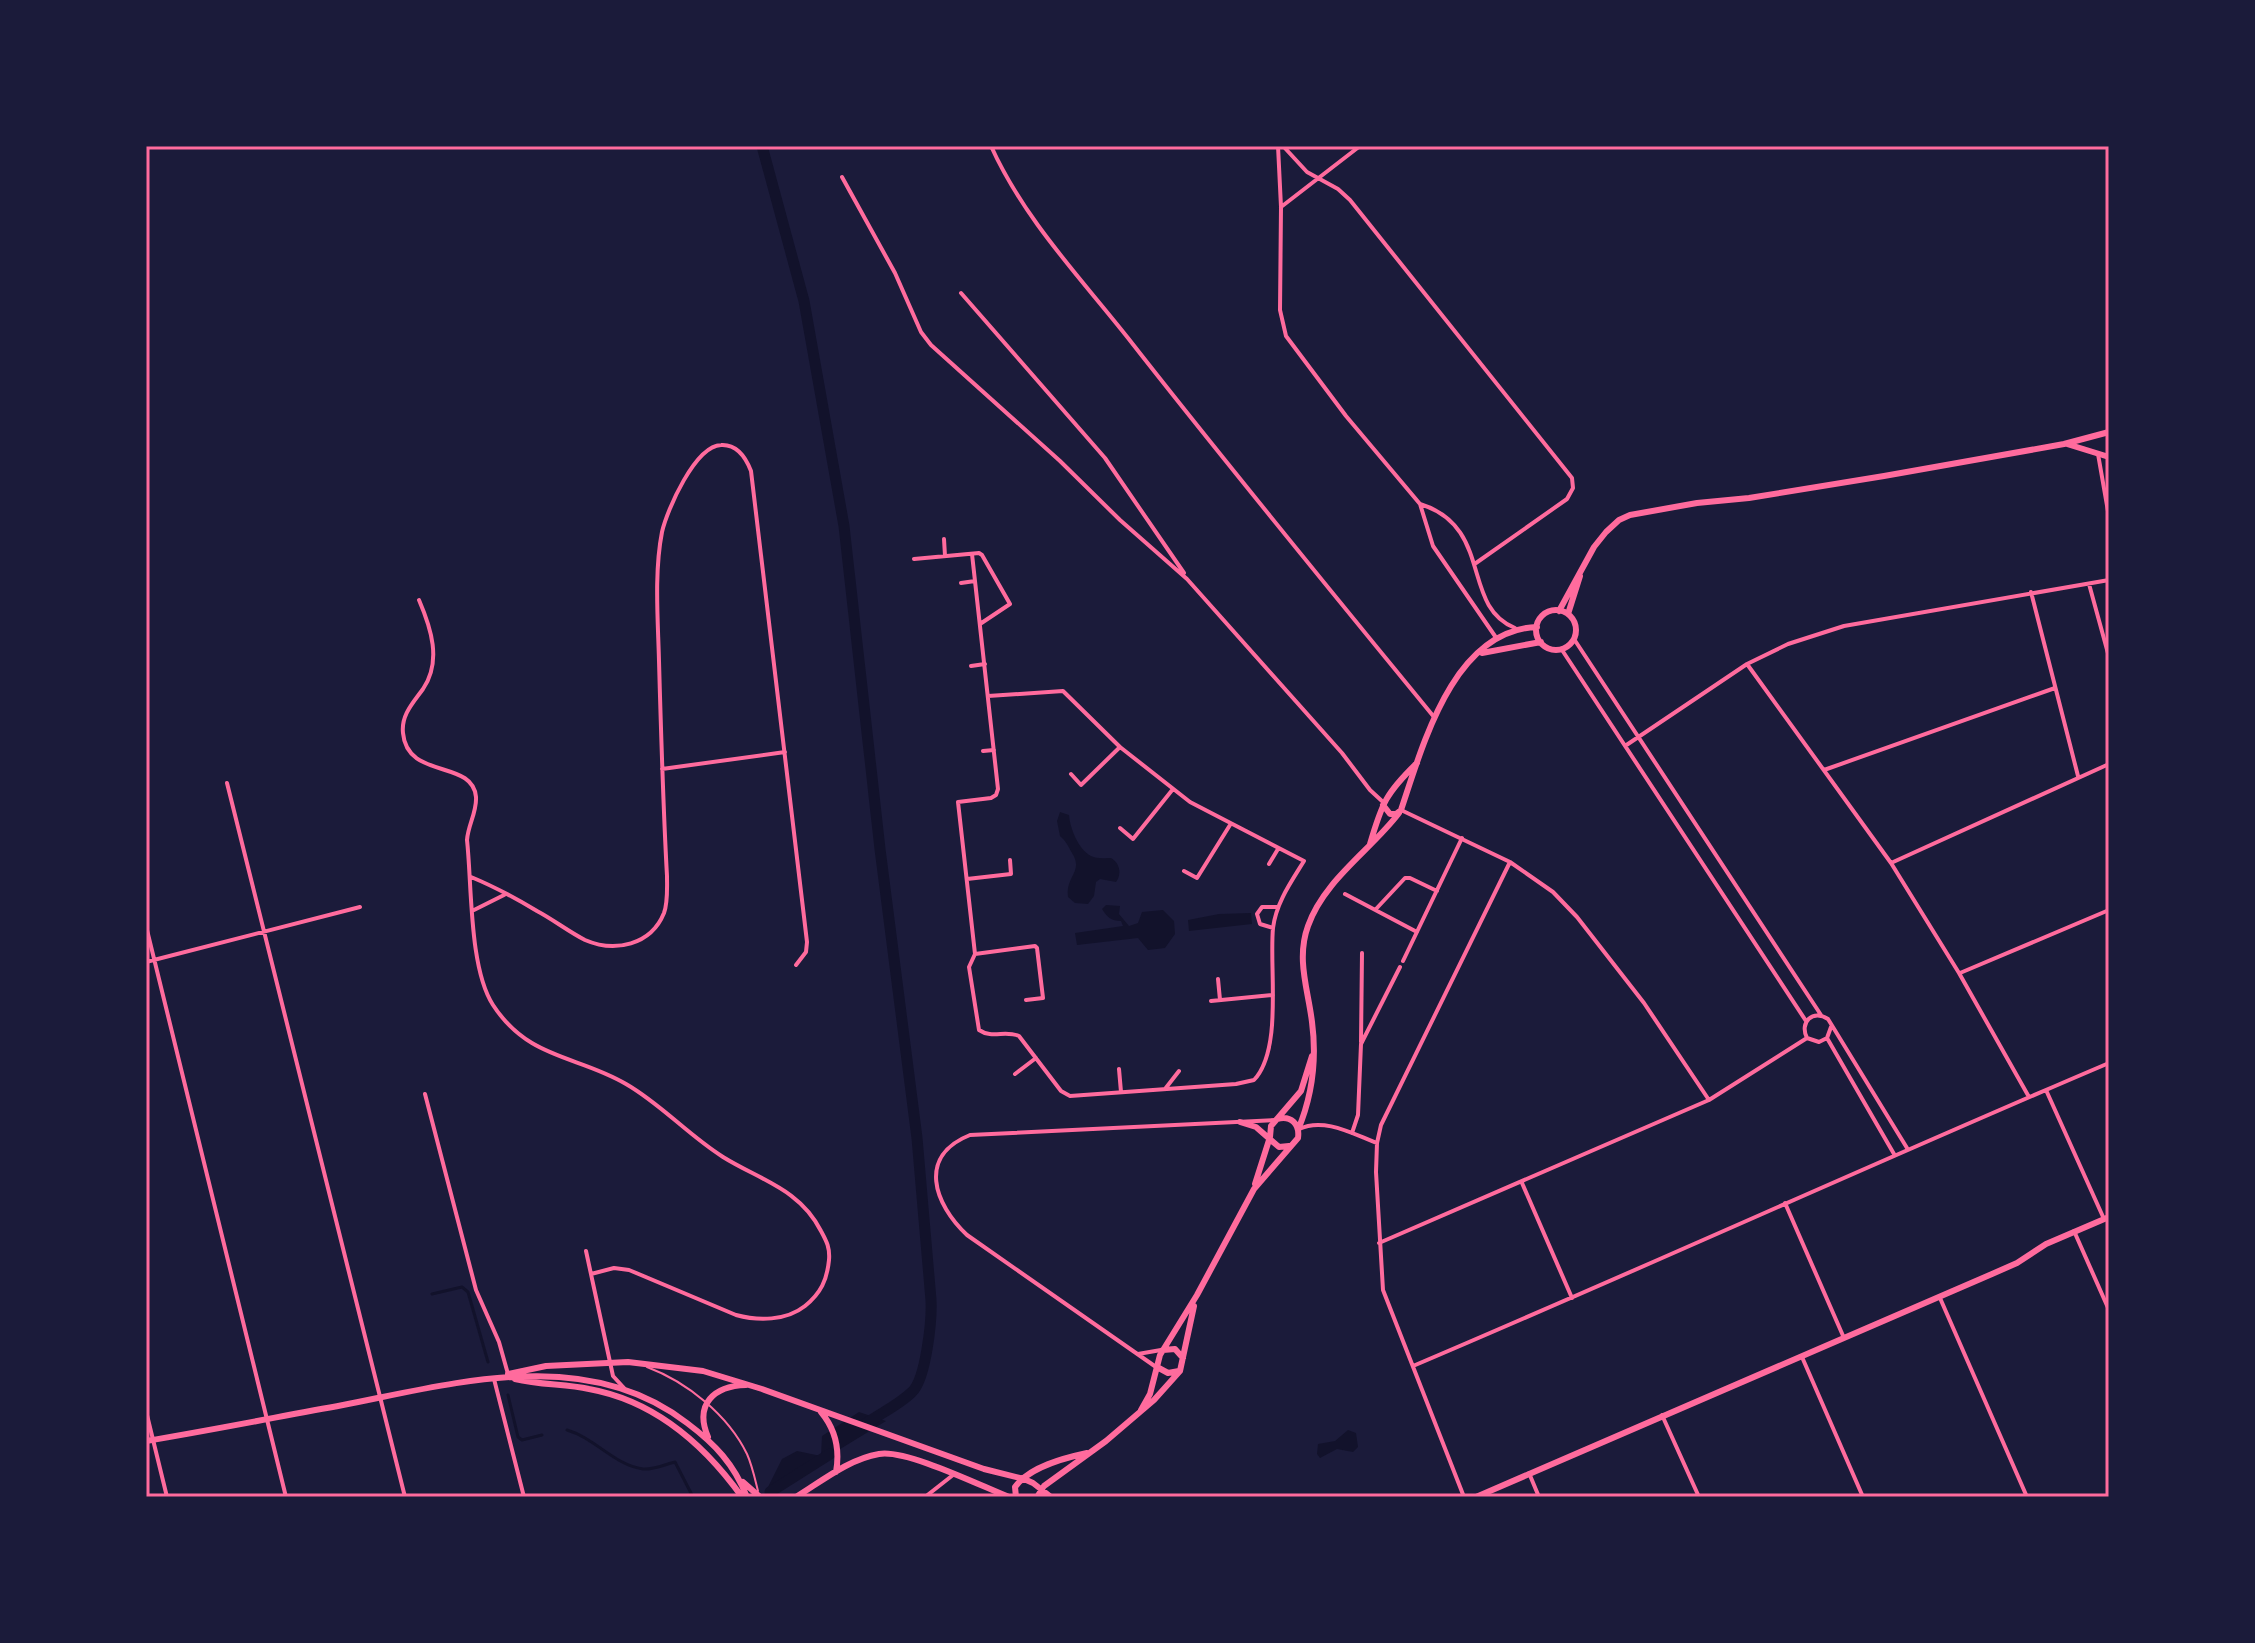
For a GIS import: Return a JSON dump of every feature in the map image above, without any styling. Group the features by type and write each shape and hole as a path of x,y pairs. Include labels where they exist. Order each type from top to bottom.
{"street":[{"path":"991,146 1002,171 1042,234 1086,284 1212,445 1434,717"},
{"path":"1280,146 1317,180 1338,189 1350,200 1572,478 1573,488 1567,499 1476,563"},
{"path":"1280,146 1280,310 1286,336 1346,416 1420,504 1433,546 1497,639"},
{"path":"1281,207 1360,146"},
{"path":"842,177 895,273 921,332 931,345 1187,579 1342,753 1390,814 1401,809 1510,862 1547,886 1577,917 1644,1003 1709,1100"},
{"path":"961,293 1126,484 1187,579"},
{"path":"1559,611 1606,532 1630,515 1884,476 2064,444 2109,432"},
{"path":"2099,434 2094,442 2109,517"},
{"path":"2064,444 2109,457"},
{"path":"471,877 535,909 586,940 602,945 618,946 646,938 664,914 667,897 658,619 662,531 693,462 711,448 722,445 735,448 746,459 751,471 785,752 807,942 806,952 796,965"},
{"path":"1420,504 1433,508 1451,520 1466,541 1476,563 1480,591 1502,623 1515,628 1537,627"},
{"path":"944,539 945,556"},
{"path":"972,554 998,789 996,795 958,802 975,954 969,967 979,1030 987,1035 1015,1034 1061,1091 1070,1096 1236,1084 1254,1080 1264,1064 1270,1035 1273,928 1278,907 1304,861 1230,825 1173,789 1120,747 1063,691 988,696"},
{"path":"914,559 982,555 1010,604 980,624"},
{"path":"1568,614 1580,573"},
{"path":"1625,746 1747,664 1788,644 1844,626 2109,580"},
{"path":"961,583 975,581"},
{"path":"2089,584 2109,657"},
{"path":"2031,592 2078,777"},
{"path":"419,600 434,645 432,665 426,685 403,720 403,735 406,747 414,757 461,775 472,784 476,796 475,809 468,825 467,840 475,949 486,991 494,1006 517,1034 561,1059 623,1082 720,1155 794,1196 809,1210 830,1249 828,1275 818,1296 800,1310 765,1319 736,1315 629,1270 614,1268 591,1274"},
{"path":"1574,639 1562,650 1550,649 1541,642 1537,627 1543,616 1559,611 1568,614 1575,623 1574,639 1821,1015 1828,1019 1907,1148"},
{"path":"1254,1189 1298,1138 1313,1088 1312,1016 1303,973 1303,943 1307,926 1322,899 1401,809 1434,717 1451,685 1478,654 1515,628"},
{"path":"1478,654 1541,642"},
{"path":"1562,650 1806,1021"},
{"path":"971,666 985,664"},
{"path":"1747,664 1891,863 1959,973 2029,1097"},
{"path":"1824,770 2055,688"},
{"path":"1071,774 1081,785 1120,747"},
{"path":"983,751 994,750"},
{"path":"662,769 785,752"},
{"path":"1370,844 1383,803 1402,775 1418,761"},
{"path":"1891,863 2109,764"},
{"path":"227,783 405,1497"},
{"path":"1120,828 1133,839 1173,789"},
{"path":"1389,795 1399,796 1401,809"},
{"path":"1184,871 1197,878 1230,825"},
{"path":"1403,961 1462,838"},
{"path":"1269,864 1278,849"},
{"path":"967,879 1011,874 1010,860"},
{"path":"1464,1497 1383,1290 1377,1143 1381,1125 1510,862"},
{"path":"1376,909 1405,878 1437,891"},
{"path":"1345,894 1417,932"},
{"path":"473,910 504,895"},
{"path":"146,962 360,907"},
{"path":"1273,928 1260,924 1257,914 1262,907 1278,907"},
{"path":"1959,973 2109,910"},
{"path":"146,926 286,1497"},
{"path":"975,954 1035,946 1043,998 1026,1000"},
{"path":"1352,1133 1358,1115 1362,953"},
{"path":"1361,1044 1400,967"},
{"path":"1218,979 1220,1000"},
{"path":"1211,1001 1273,995"},
{"path":"1807,1038 1804,1030 1806,1021 1812,1015 1821,1015"},
{"path":"1807,1038 1819,1042 1827,1038 1831,1027"},
{"path":"1379,1243 1709,1100 1807,1038"},
{"path":"1827,1038 1894,1154"},
{"path":"1141,1410 1150,1394 1163,1350 1197,1295 1254,1189 1270,1128 1301,1091 1314,1049"},
{"path":"1015,1074 1036,1058"},
{"path":"1413,1366 1907,1148 2109,1063"},
{"path":"1119,1069 1121,1092"},
{"path":"1165,1089 1179,1071"},
{"path":"1476,1497 2017,1263 2046,1244 2106,1218 2046,1090"},
{"path":"425,1094 476,1290 499,1342 501,1376 524,1497"},
{"path":"1182,1365 1172,1373 1157,1367 967,1235 943,1208 938,1194 940,1157 946,1147 970,1135 1277,1119 1290,1119 1298,1130"},
{"path":"1240,1122 1256,1127 1279,1147 1292,1145"},
{"path":"1298,1130 1317,1124 1377,1143"},
{"path":"1522,1183 1572,1298"},
{"path":"1785,1203 1844,1338"},
{"path":"2074,1230 2109,1310"},
{"path":"586,1251 617,1383 670,1411 709,1440 759,1497"},
{"path":"1037,1497 1041,1489 1154,1400 1182,1365 1197,1295"},
{"path":"1939,1297 2027,1497"},
{"path":"1138,1354 1171,1348 1182,1356 1182,1365"},
{"path":"1802,1357 1863,1497"},
{"path":"150,1441 546,1366 635,1362 685,1368 750,1385 984,1469 1024,1479 1051,1497"},
{"path":"501,1376 582,1379 624,1388"},
{"path":"501,1376 532,1383 592,1389 636,1403 661,1416 694,1441 744,1497"},
{"path":"709,1440 703,1422 707,1403 723,1389 750,1385"},
{"path":"818,1410 831,1426 837,1444 836,1472"},
{"path":"146,1411 150,1441 167,1497"},
{"path":"1662,1415 1699,1497"},
{"path":"1016,1497 1015,1487 1024,1479 1055,1461 1091,1452"},
{"path":"796,1497 866,1457 888,1453 1009,1497"},
{"path":"1529,1473 1539,1497"},
{"path":"925,1497 953,1475"},
{"path":"739,1476 744,1497"}],"lane":[{"path":"635,1362 673,1379 707,1403 746,1452 759,1497"}],"shaded area":[{"path":"1060,812 1069,815 1076,838 1086,853 1096,858 1111,858 1119,869 1116,882 1100,879 1096,882 1094,896 1088,904 1075,903 1068,897 1076,865 1060,836 1057,821"},
{"path":"1106,905 1120,906 1119,914 1129,926 1138,923 1142,912 1163,910 1174,921 1175,934 1165,948 1148,950 1138,938 1077,945 1075,933 1123,926 1121,921 1106,914 1102,909"},
{"path":"1251,913 1252,924 1189,931 1188,920 1219,914"},
{"path":"859,1412 886,1421 770,1492 768,1487 782,1459 797,1451 821,1456 822,1436"},
{"path":"1348,1430 1356,1433 1358,1447 1353,1452 1337,1449 1320,1458 1317,1454 1318,1444 1335,1441"}],"waterway":[{"path":"762,146 804,301 844,526 880,849 917,1138 931,1300 927,1349 917,1385 901,1401 864,1425"},
{"path":"432,1294 462,1287 468,1292 488,1362"},
{"path":"508,1395 518,1437 522,1440 542,1435"},
{"path":"567,1430 633,1467 647,1469 675,1462 693,1497"},
{"path":"770,1492 830,1454"}]}
